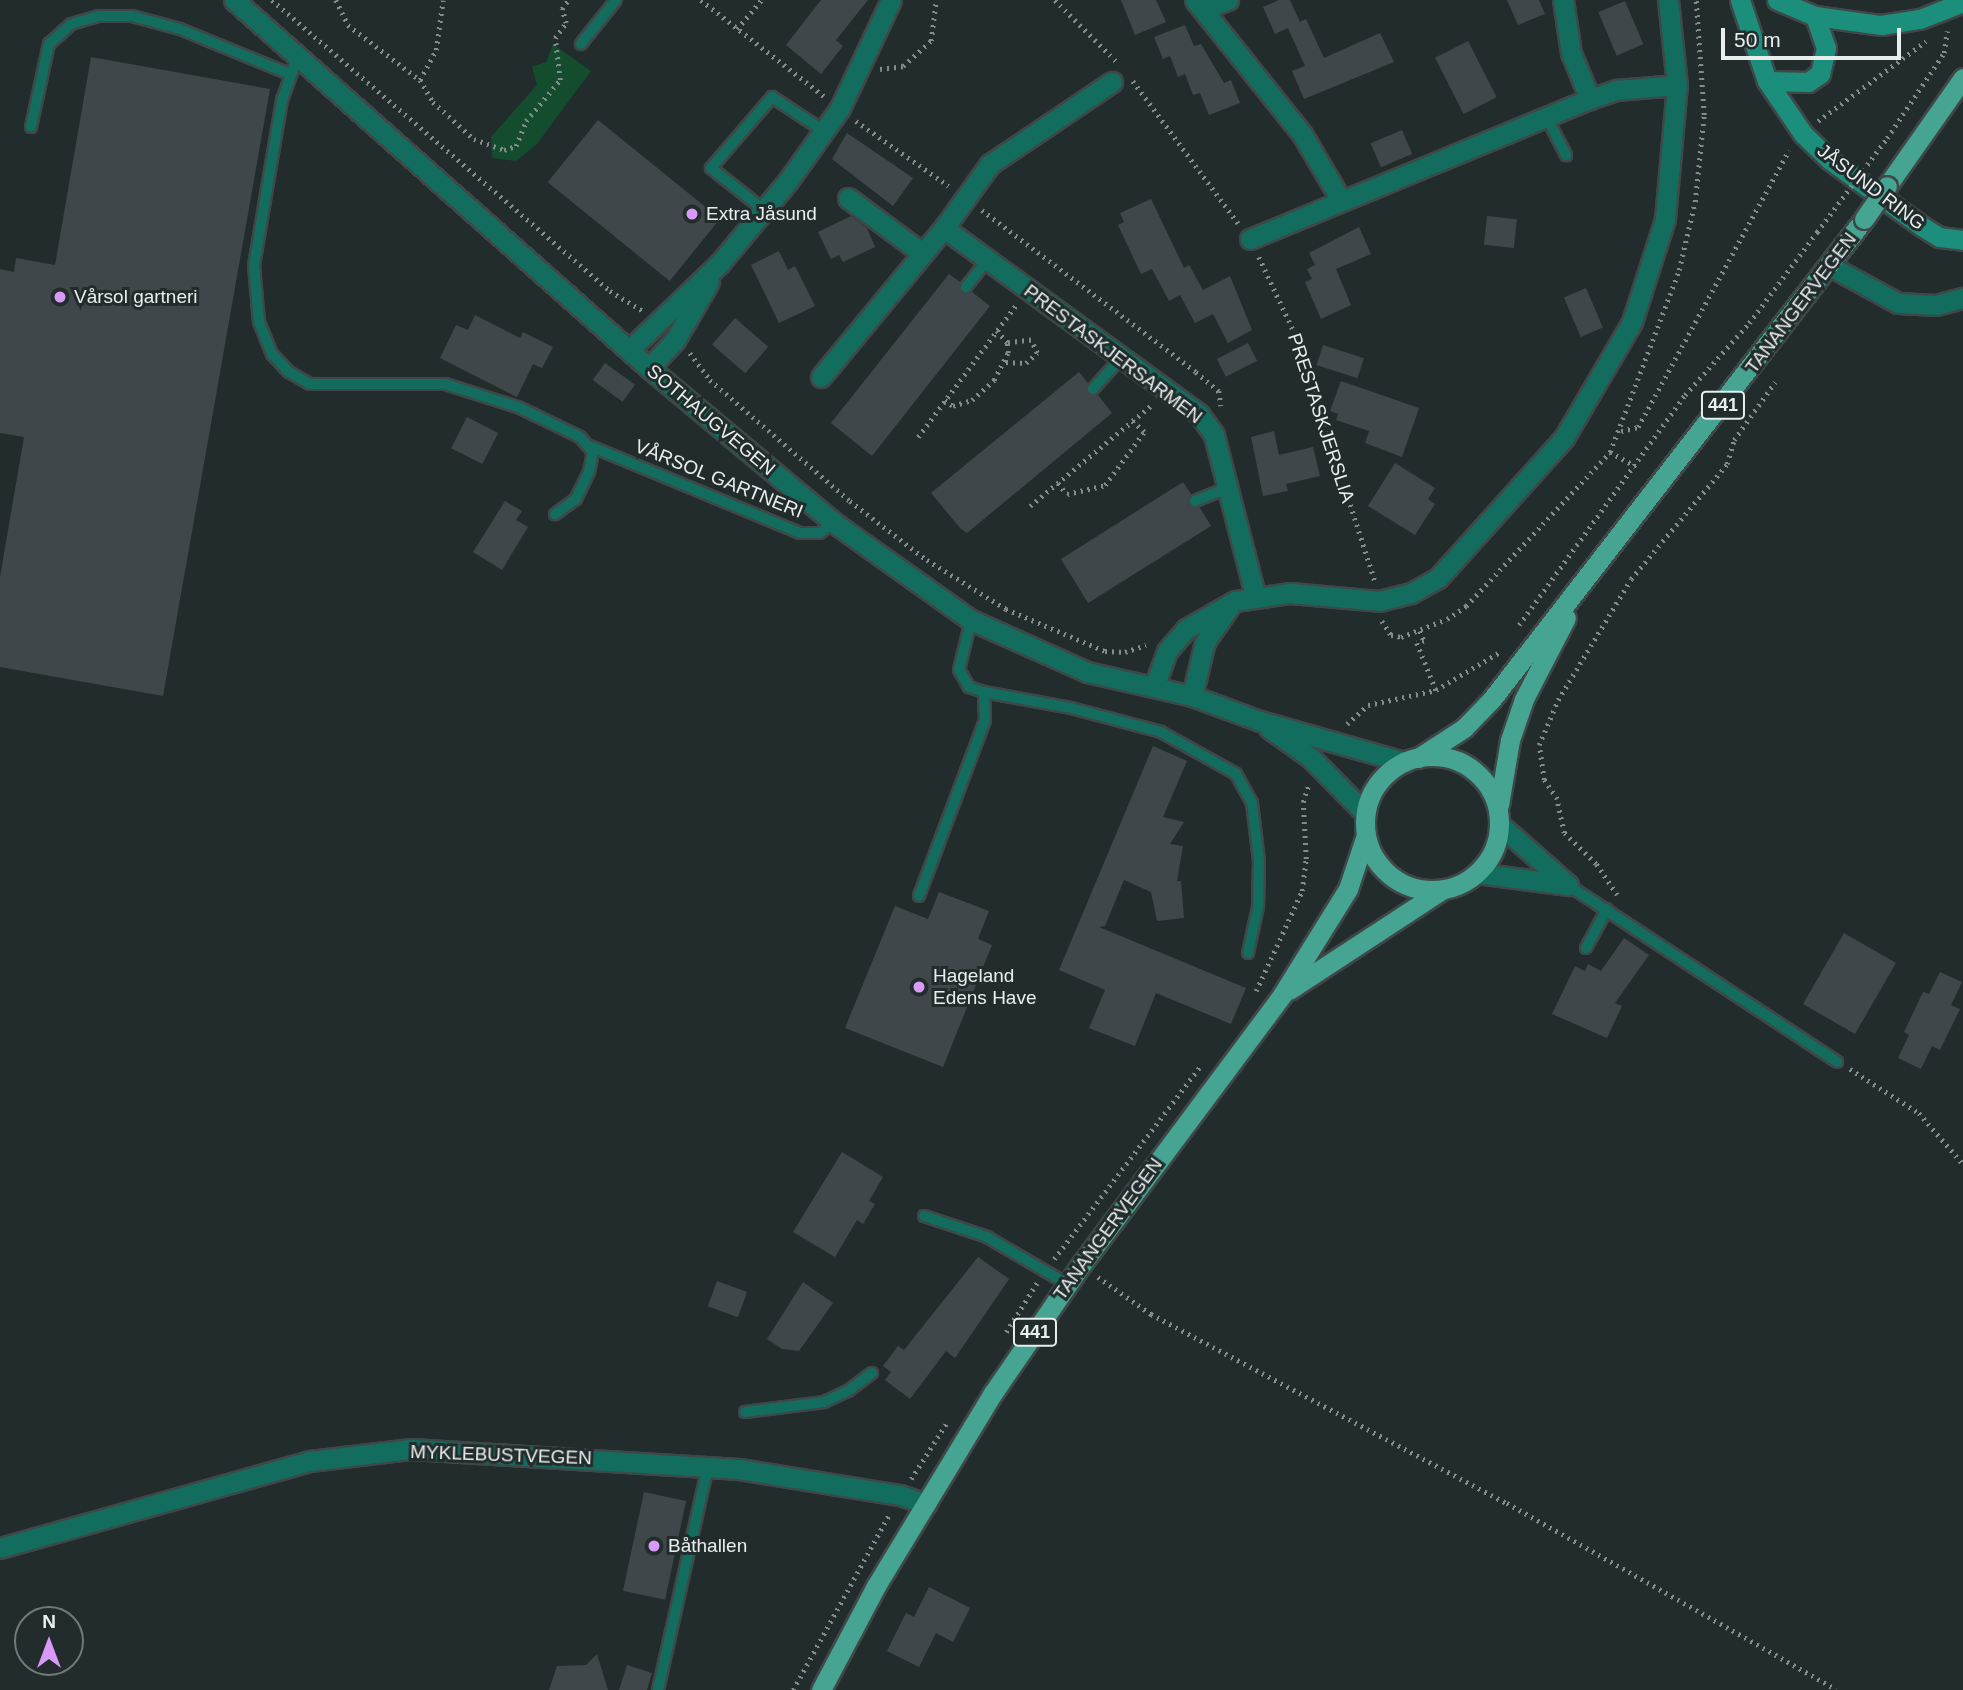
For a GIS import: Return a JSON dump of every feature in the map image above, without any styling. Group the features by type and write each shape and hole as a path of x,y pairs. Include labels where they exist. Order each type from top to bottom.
{"main road":[{"name":"JÅSUND RING","path":"1740,0 1766,81 1803,134 1830,160 1923,228 1939,237 1963,240"},
{"path":"1777,0 1815,16 1881,25 1920,19 1963,2"},
{"path":"1766,81 1808,82 1820,74 1826,48 1815,16"},
{"name":"TANANGERVEGEN","path":"1411,760 1473,719 1581,589 1830,266 1963,78"},
{"name":"TANANGERVEGEN","path":"1499,818 1502,770 1524,699 1581,589"},
{"path":"1411,760 1439,756 1478,774 1499,818"},
{"name":"441","path":"1411,760 1383,778 1366,814 1366,835 1373,855 1402,883 1443,890 1477,873 1492,855 1499,818"},
{"name":"TANANGERVEGEN","path":"821,1690 926,1504 1067,1284 1282,995 1348,889 1366,835"},
{"name":"TANANGERVEGEN","path":"1282,995 1443,890"}],"street":[{"name":"SOTHAUGVEGEN","path":"234,0 649,368 833,522 971,620 1087,672 1192,696 1260,721 1411,760"},
{"path":"630,349 720,263 824,131 840,108 891,0"},
{"path":"1228,0 1200,5 1301,134 1341,200"},
{"path":"1563,0 1571,53 1590,99"},
{"path":"1154,687 1167,651 1186,629 1231,603 1255,595 1378,601 1411,593 1438,578 1461,558 1564,438 1598,385 1632,322 1665,219 1673,164 1677,85 1668,0"},
{"path":"821,377 944,228 990,164 1119,73"},
{"path":"1250,239 1590,99 1616,90 1677,85"},
{"path":"848,198 922,253"},
{"name":"PRESTASKJERSARMEN","path":"944,228 1166,393 1199,414 1214,435 1255,595"},
{"path":"649,368 675,340 720,263"},
{"path":"1830,266 1898,303 1936,304 1963,298"},
{"path":"1192,696 1205,642 1231,603"},
{"name":"SOTHAUGVEGEN","path":"1260,721 1311,758 1366,814"},
{"path":"1499,818 1568,885"},
{"path":"1477,873 1568,885"},
{"name":"MYKLEBUSTVEGEN","path":"0,1548 310,1461 411,1449 708,1466 900,1495 926,1504"}],"lane":[{"path":"581,44 616,0"},
{"path":"31,127 49,44 71,24 99,16 132,16 180,29 289,74"},
{"name":"VÅRSOL GARTNERI","path":"298,56 289,74 259,220 254,266 259,322 279,364 300,379 323,387 446,384 518,407 590,446 800,533 820,533 833,522"},
{"path":"764,210 711,168 772,97 824,131"},
{"path":"1547,118 1566,155"},
{"path":"966,287 987,260"},
{"path":"1093,389 1120,359"},
{"path":"555,514 576,499 593,458 590,446"},
{"path":"1195,501 1227,488"},
{"path":"971,620 959,670 969,687 1071,708 1161,732 1236,774 1252,803 1259,861 1258,907 1248,953"},
{"path":"919,896 978,748 985,720 984,692"},
{"path":"1568,885 1838,1062"},
{"path":"1586,948 1606,909"},
{"path":"924,1216 987,1237 1067,1284"},
{"path":"745,1412 824,1402 848,1391 872,1373"},
{"path":"658,1690 708,1466"}],"path":[{"path":"272,0 610,291 647,313"},
{"path":"336,0 348,25 420,80 433,102 474,139 504,149 516,145 526,121 561,80 555,38 566,23 562,9 568,0"},
{"path":"420,80 436,50 443,0"},
{"path":"701,0 840,108 965,197 1196,372 1219,391 1221,411"},
{"path":"737,29 761,0"},
{"path":"873,67 886,70 915,58 931,41 936,0"},
{"name":"PRESTASKJERSLIA","path":"1055,0 1119,73 1158,109 1250,239 1297,338 1378,601"},
{"path":"1514,632 1685,395 1749,323 1887,138 1944,53 1946,25 1803,134 1782,159 1638,427 1621,431"},
{"path":"918,437 1049,262"},
{"path":"945,401 953,406 985,393 1006,362 1007,343 997,331"},
{"path":"1006,362 1026,363 1037,353 1031,340 1007,343"},
{"path":"686,349 710,380 850,501 928,559 1006,609 1105,652 1125,652 1147,645"},
{"path":"1030,506 1166,393 1196,372"},
{"path":"1626,922 1613,888 1564,833 1557,799 1544,780 1539,745 1558,700 1631,579 1727,464 1734,440 1775,382"},
{"path":"1058,483 1067,494 1105,485 1144,432 1132,421"},
{"path":"1611,452 1634,466"},
{"path":"1420,631 1424,641 1417,643 1436,690"},
{"path":"1339,733 1368,705 1436,690 1499,653 1507,643"},
{"path":"1249,1004 1298,907 1305,872 1303,802 1311,780"},
{"path":"1002,1338 1045,1271 1202,1062"},
{"path":"1838,1062 1919,1113 1963,1164"},
{"path":"1081,1265 1151,1314 1507,1503 1836,1689"},
{"path":"793,1690 820,1632 900,1495 951,1417"}],"green space":[{"path":"553,44 591,71 537,144 516,161 492,158 491,137 537,85 532,67 546,62"}],"building":[{"path":"821,0 868,0 836,40 843,46 821,74 786,45"},
{"path":"1121,0 1156,0 1166,22 1135,35"},
{"path":"1279,0 1290,0 1300,22 1306,19 1324,58 1380,33 1394,62 1304,99 1292,71 1305,66 1288,28 1275,34 1263,7"},
{"path":"1507,0 1539,0 1545,14 1518,25"},
{"path":"1625,1 1643,44 1617,56 1598,12"},
{"path":"1185,25 1194,46 1201,44 1224,83 1231,80 1240,103 1209,115 1200,93 1193,95 1185,74 1178,77 1170,56 1163,59 1154,37"},
{"path":"1468,41 1497,97 1464,114 1435,58"},
{"path":"91,57 270,89 163,696 0,667 0,577 24,437 0,433 0,269 14,272 16,258 55,265"},
{"path":"598,120 720,219 670,281 548,182"},
{"path":"1402,130 1412,154 1381,167 1371,143"},
{"path":"847,133 913,178 893,206 832,159"},
{"path":"1151,199 1184,268 1189,265 1203,290 1230,276 1252,330 1228,343 1213,314 1195,323 1180,295 1169,301 1152,269 1141,274 1118,225 1124,222 1120,213"},
{"path":"851,216 867,228 875,247 843,262 839,255 831,259 818,232"},
{"path":"1487,216 1517,219 1514,248 1484,245"},
{"path":"1359,227 1371,254 1336,269 1351,305 1321,319 1305,282 1312,279 1307,269 1315,265 1309,253"},
{"path":"779,251 788,270 795,266 815,306 779,323 751,265"},
{"path":"949,274 960,282 961,293 972,292 990,306 872,456 831,423"},
{"path":"1586,288 1603,328 1581,337 1564,297"},
{"path":"475,315 520,338 523,332 553,347 542,368 533,364 517,397 440,358 456,325 468,330"},
{"path":"735,318 768,347 745,373 712,344"},
{"path":"1248,343 1257,361 1226,377 1217,359"},
{"path":"1323,345 1364,358 1357,378 1317,365"},
{"path":"605,363 635,385 623,402 593,380"},
{"path":"1079,372 1088,383 1087,394 1098,395 1112,413 967,533 960,528 931,493"},
{"path":"1341,381 1419,408 1402,457 1365,443 1369,431 1336,420 1338,414 1330,411"},
{"path":"467,417 498,433 482,464 451,448"},
{"path":"1274,431 1279,455 1313,447 1320,476 1286,484 1288,491 1263,496 1251,437"},
{"path":"1395,463 1435,488 1428,499 1435,504 1415,535 1368,506"},
{"path":"1183,482 1191,494 1188,505 1200,508 1211,526 1088,603 1061,559"},
{"path":"505,501 522,511 516,520 528,527 502,570 473,552"},
{"path":"1153,746 1187,761 1163,817 1184,822 1170,844 1183,846 1177,881 1181,881 1184,918 1157,921 1151,892 1124,880 1105,926 1099,927 1246,988 1231,1024 1156,993 1135,1046 1089,1028 1105,990 1059,970"},
{"name":"Hageland Edens Have","path":"939,892 989,911 978,939 992,945 943,1067 845,1028 895,906 928,919"},
{"path":"1844,933 1896,963 1855,1034 1803,1004"},
{"path":"1624,938 1649,955 1615,1003 1622,1006 1607,1038 1552,1014 1575,966 1585,971 1588,964 1601,971"},
{"path":"1940,972 1962,982 1951,1005 1960,1009 1940,1050 1932,1046 1921,1069 1898,1058 1909,1035 1904,1032 1923,992 1929,994"},
{"path":"842,1152 883,1177 869,1201 875,1204 863,1224 857,1220 835,1257 793,1232"},
{"path":"978,1257 1009,1279 955,1358 946,1351 910,1399 885,1380 891,1372 883,1366 898,1346 904,1350"},
{"path":"717,1281 747,1292 738,1317 708,1306"},
{"path":"803,1282 833,1303 799,1351 782,1349 767,1339"},
{"name":"Båthallen","path":"644,1492 686,1501 665,1600 623,1591"},
{"path":"929,1587 970,1608 953,1642 936,1633 919,1667 887,1651 906,1613 914,1617"},
{"path":"597,1654 608,1690 549,1690 557,1666 586,1665"},
{"path":"627,1665 652,1673 647,1690 619,1690"}],"place":[{"name":"Extra Jåsund","path":"692,214"},
{"name":"Vårsol gartneri","path":"60,297"},
{"name":"Hageland Edens Have","path":"919,987"},
{"name":"Båthallen","path":"654,1546"}]}
